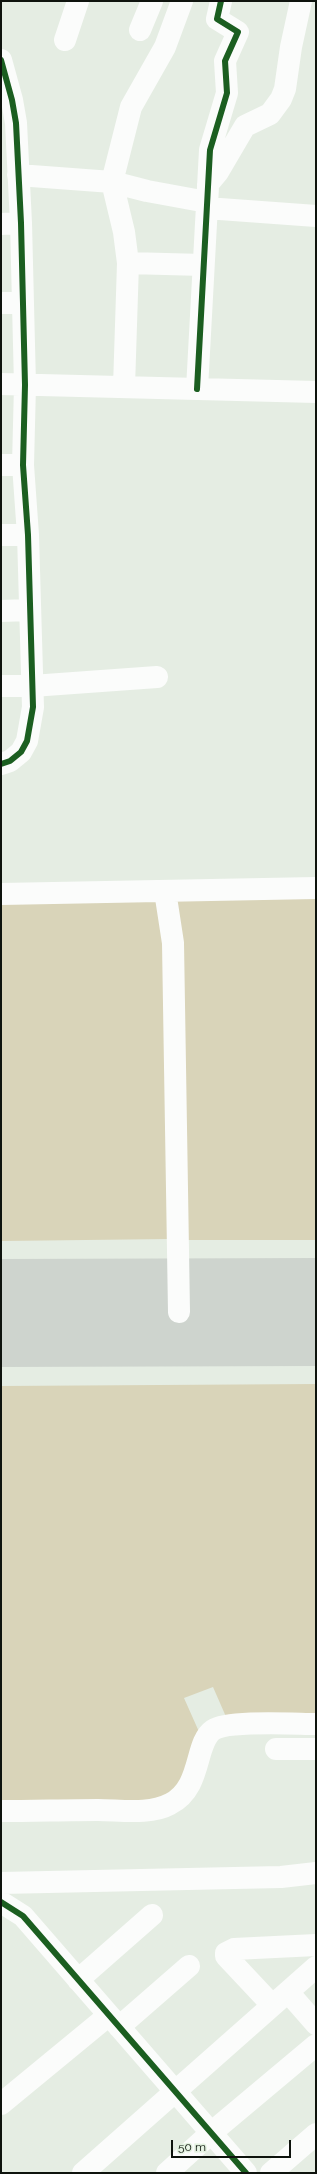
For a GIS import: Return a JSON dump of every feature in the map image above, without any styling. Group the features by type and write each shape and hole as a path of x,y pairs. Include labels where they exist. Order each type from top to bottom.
{"street":[{"path":"64,40 78,1"},
{"path":"140,30 152,1"},
{"path":"124,387 128,263 124,232 112,182 131,107 165,47 182,1"},
{"path":"197,389 210,150 227,93 225,61 238,32 217,20 221,1"},
{"path":"207,198 218,172 245,126 270,114 281,99 285,89 291,47 301,1"},
{"path":"1,764 10,761 21,752 27,741 33,707 28,535 23,465 25,385 12,303 11,223 18,175 9,149 12,100 2,71"},
{"path":"18,175 112,182 146,191 207,198 316,216"},
{"path":"128,263 203,265"},
{"path":"1,384 316,392"},
{"path":"1,465 23,465"},
{"path":"1,535 28,535"},
{"path":"1,611 29,610"},
{"path":"1,686 32,686 157,678"},
{"path":"1,894 316,888"},
{"path":"165,891 173,943 179,1312"},
{"path":"1,1811 136,1810 159,1808 169,1805 185,1793 191,1783 207,1737 214,1730 234,1725 316,1724"},
{"path":"276,1749 316,1749"},
{"path":"1,1883 281,1877 316,1873"},
{"path":"1,1902 23,1916 246,2173"},
{"path":"78,1980 152,1915"},
{"path":"316,1945 234,1949 226,1952 226,1956 280,1999 316,2024"},
{"path":"1,2104 189,1966"},
{"path":"83,2173 176,2093 316,1967"},
{"path":"167,2173 211,2133 316,2046"},
{"path":"271,2173 316,2134"}],"shaded area":[{"path":"316,894 316,1240 186,1240 175,897"},
{"path":"156,898 164,917 170,1239 1,1241 1,901"},
{"path":"316,1384 316,1719 227,1719 213,1687 184,1698 200,1734 187,1778 162,1800 1,1804 1,1386"}],"runway":[{"path":"1,1313 316,1312"}],"cycle path":[{"path":"197,389 210,150 227,93 225,61 238,32 217,19 221,1"},
{"path":"1,60 12,100 16,123 21,223 25,385 23,465 28,535 33,707 27,741 21,752 10,761 1,764"},
{"path":"1,1902 23,1916 246,2173"}]}
